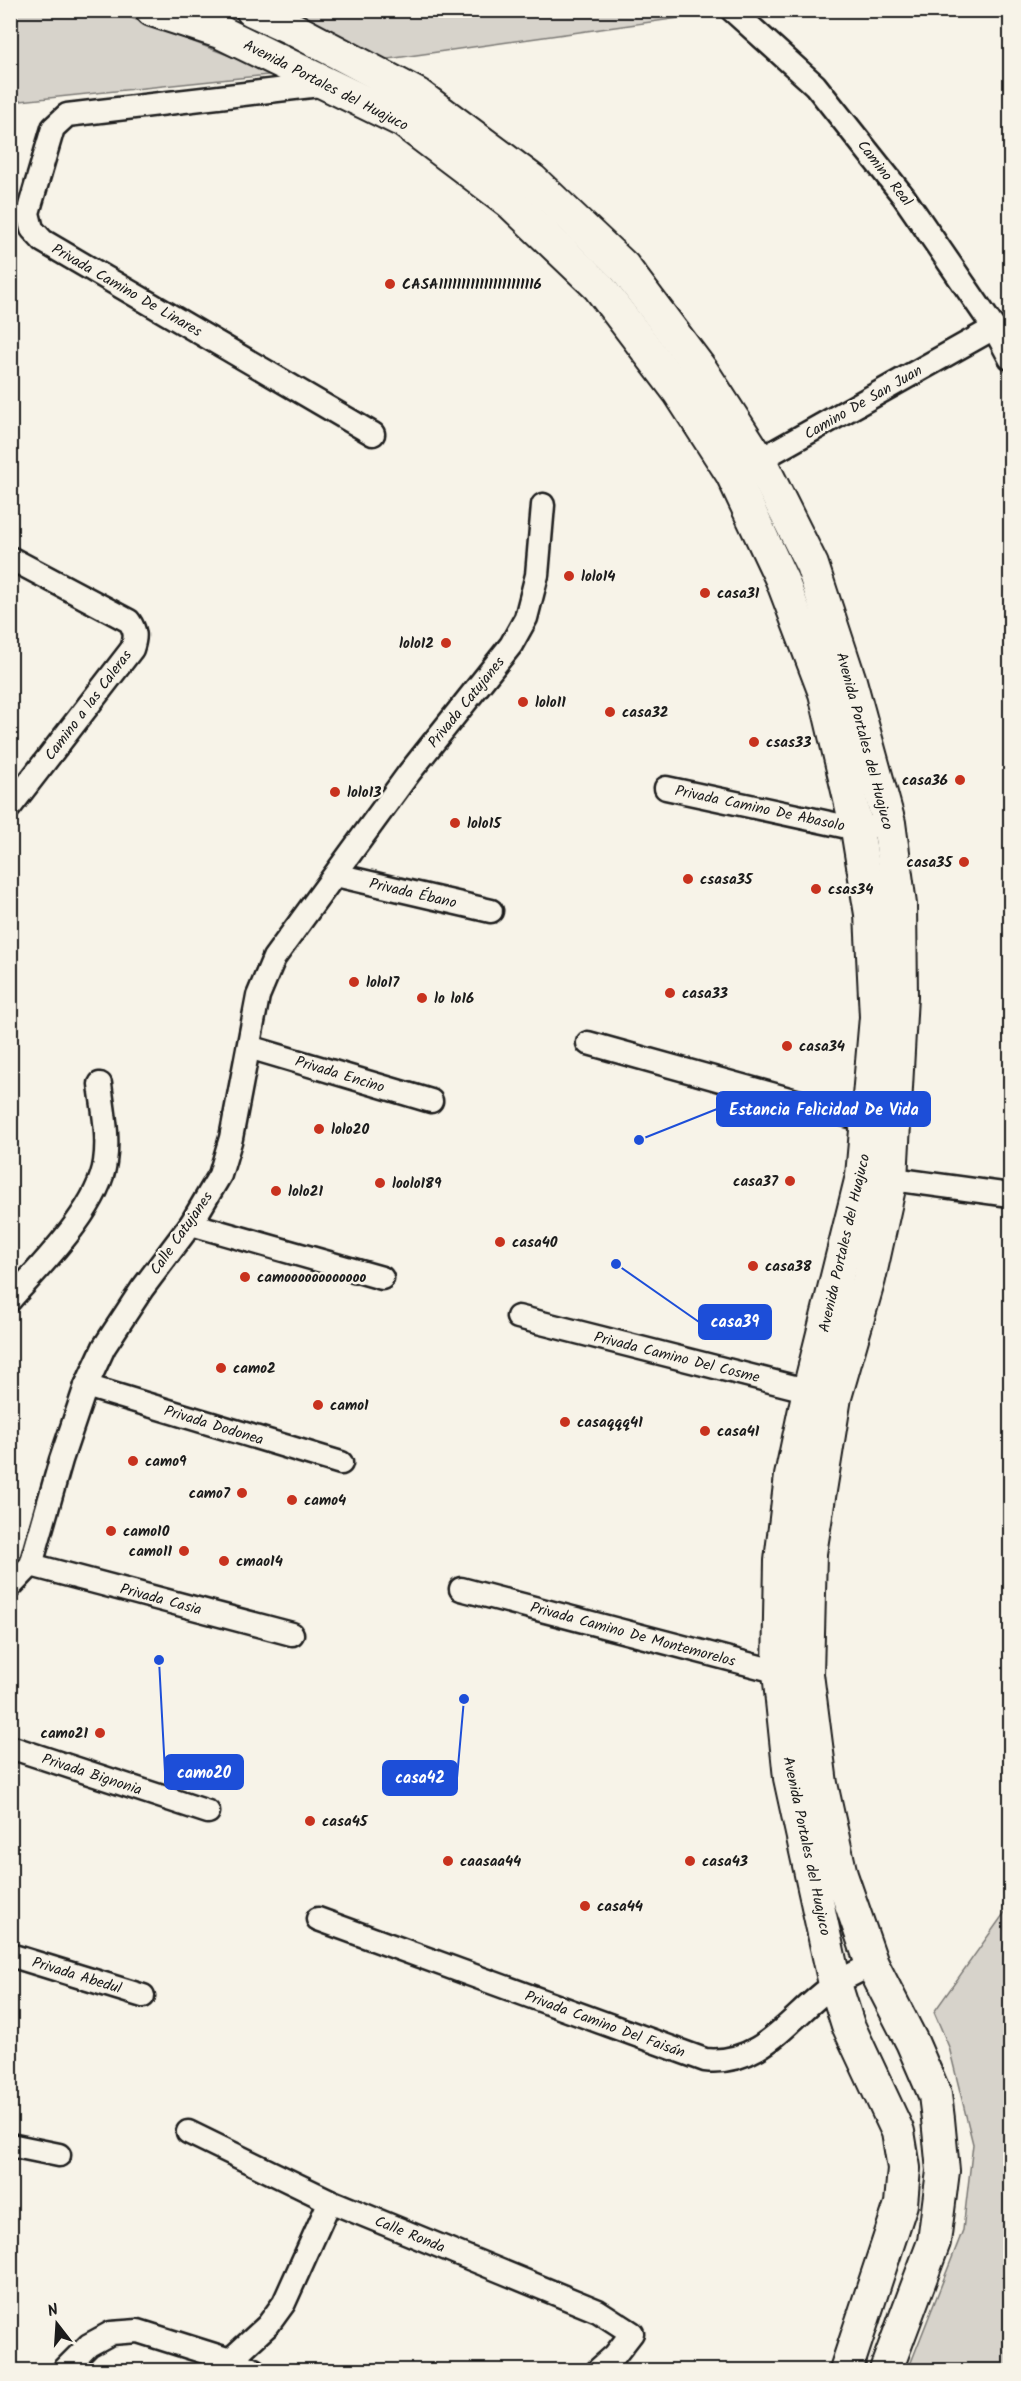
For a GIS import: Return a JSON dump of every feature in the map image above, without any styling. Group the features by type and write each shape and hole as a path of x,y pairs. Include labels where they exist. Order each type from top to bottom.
{"street":[{"name":"Avenida Portales del Huajuco","path":"152,10 220,32 403,121 510,202 591,279 679,392 732,474 782,580 825,693 857,829 871,914 881,1122"},
{"name":"Avenida Portales del Huajuco","path":"252,10 358,62 417,95 532,180 624,267 702,371 760,461 812,565 850,681 889,823 900,905 901,996 881,1122 877,1177 822,1394 791,1476 781,1561 793,1673 790,1778 835,1984 848,2025 898,2132 903,2168 901,2204 846,2370"},
{"name":"Camino Real","path":"732,10 815,85 904,197 994,328 1011,358"},
{"path":"330,84 358,62"},
{"name":"Privada Camino De Linares","path":"330,84 67,115 53,128 28,213 32,229 43,241 373,434"},
{"name":"Camino De San Juan","path":"732,474 760,461 994,328"},
{"name":"Privada Catujanes","path":"336,875 409,773 511,645 526,618 537,575 543,506"},
{"name":"Camino a las Caleras","path":"10,558 129,621 135,629 136,639 132,649 10,807"},
{"name":"Privada Camino De Abasolo","path":"666,788 857,829 889,823"},
{"name":"Privada Ébano","path":"336,875 491,911"},
{"name":"Calle Catujanes","path":"10,1587 31,1565 61,1460 86,1386 104,1347 142,1289 191,1224 220,1175 231,1138 258,996 274,958 317,897 336,875"},
{"path":"588,1043 881,1122"},
{"name":"Privada Encino","path":"249,1047 431,1101"},
{"path":"10,1300 68,1233 97,1190 105,1162 106,1130 100,1084"},
{"path":"877,1177 1011,1195"},
{"path":"191,1224 382,1278"},
{"name":"Privada Camino Del Cosme","path":"518,1317 822,1394"},
{"name":"Privada Dodonea","path":"86,1386 341,1463"},
{"name":"Privada Casia","path":"31,1565 292,1634"},
{"name":"Privada Camino De Montemorelos","path":"461,1589 793,1673"},
{"name":"Avenida Portales del Huajuco","path":"793,1673 841,1875 872,1964 912,2042 935,2095 943,2170 934,2242 886,2370"},
{"name":"Privada Bignonia","path":"10,1747 208,1812"},
{"name":"Privada Camino Del Faisán","path":"318,1919 705,2060 721,2061 738,2058 761,2047 835,1984 872,1964"},
{"name":"Privada Abedul","path":"10,1954 143,1996"},
{"path":"898,2132 938,2119"},
{"name":"Calle Ronda","path":"188,2132 330,2201 598,2311 632,2333 615,2355 598,2370"},
{"path":"10,2145 59,2155"},
{"path":"230,2360 268,2325 284,2303 330,2201"},
{"path":"64,2370 89,2345 111,2333 138,2331 230,2360 254,2370"}],"shaded area":[{"path":"712,10 715,13 381,60 288,11"},
{"path":"10,11 94,11 129,17 277,74 11,102"},
{"path":"1010,1905 1010,2370 908,2370 963,2230 973,2144 949,2047 934,2012"}],"place":[{"name":"CASA1111111111111111111116","path":"390,284"},
{"name":"lolo14","path":"569,576"},
{"name":"casa31","path":"705,593"},
{"name":"lolo12","path":"446,643"},
{"name":"lolo11","path":"523,702"},
{"name":"casa32","path":"610,712"},
{"name":"csas33","path":"754,742"},
{"name":"casa36","path":"960,780"},
{"name":"lolo13","path":"335,792"},
{"name":"lolo15","path":"455,823"},
{"name":"casa35","path":"964,862"},
{"name":"csasa35","path":"688,879"},
{"name":"csas34","path":"816,889"},
{"name":"lolo17","path":"354,982"},
{"name":"casa33","path":"670,993"},
{"name":"lo lo16","path":"422,998"},
{"name":"casa34","path":"787,1046"},
{"name":"lolo20","path":"319,1129"},
{"name":"Estancia Felicidad De Vida","path":"639,1140"},
{"name":"casa37","path":"790,1181"},
{"name":"loolo189","path":"380,1183"},
{"name":"lolo21","path":"276,1191"},
{"name":"casa40","path":"500,1242"},
{"name":"casa39","path":"616,1264"},
{"name":"casa38","path":"753,1266"},
{"name":"camoooooooooooo","path":"245,1277"},
{"name":"camo2","path":"221,1368"},
{"name":"camo1","path":"318,1405"},
{"name":"casaqqq41","path":"565,1422"},
{"name":"casa41","path":"705,1431"},
{"name":"camo9","path":"133,1461"},
{"name":"camo7","path":"242,1493"},
{"name":"camo4","path":"292,1500"},
{"name":"camo10","path":"111,1531"},
{"name":"camo11","path":"184,1551"},
{"name":"cmao14","path":"224,1561"},
{"name":"camo20","path":"159,1660"},
{"name":"casa42","path":"464,1699"},
{"name":"camo21","path":"100,1733"},
{"name":"casa45","path":"310,1821"},
{"name":"caasaa44","path":"448,1861"},
{"name":"casa43","path":"690,1861"},
{"name":"casa44","path":"585,1906"}]}
